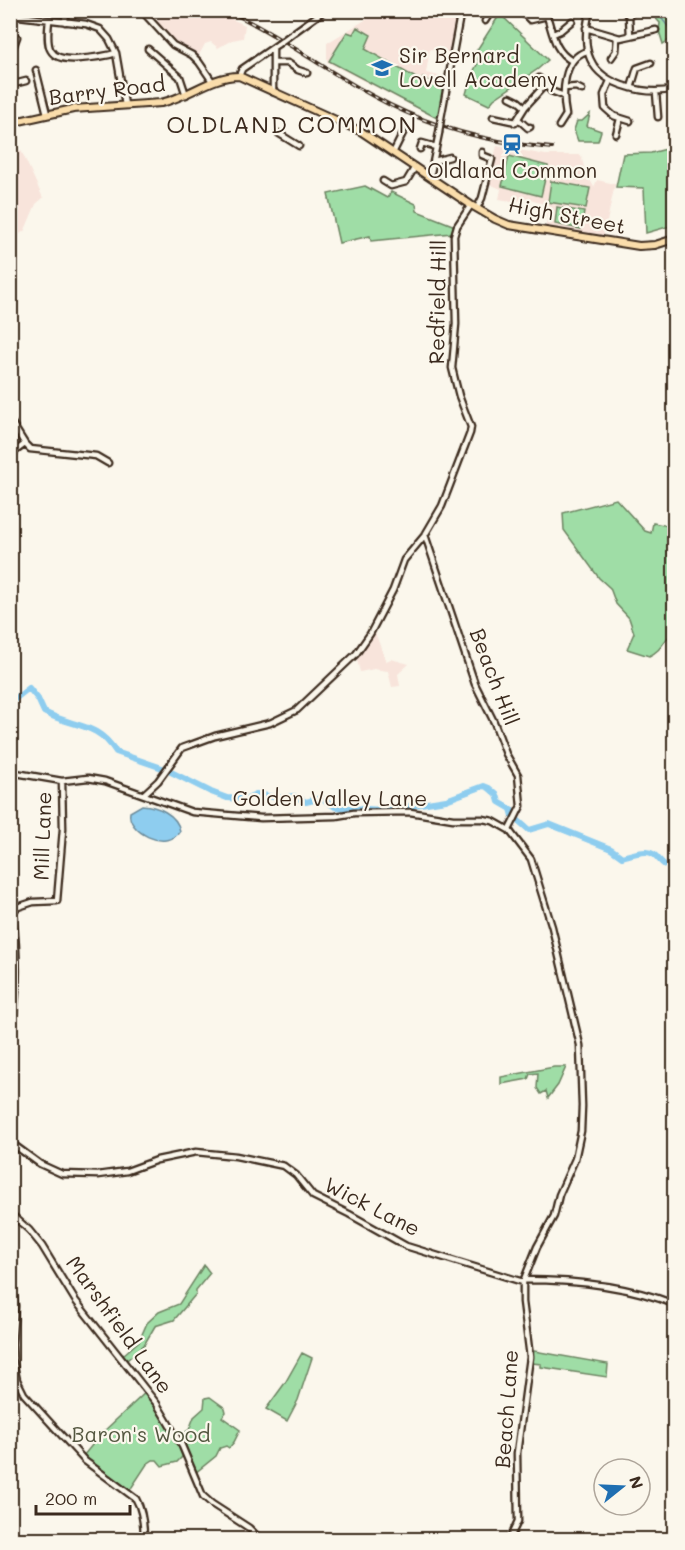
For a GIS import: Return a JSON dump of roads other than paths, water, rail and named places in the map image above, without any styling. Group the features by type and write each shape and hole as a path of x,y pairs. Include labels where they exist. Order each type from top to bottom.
{"main road":[{"name":"Barry Road","path":"10,123 84,108 161,103 186,95 223,77 239,76"},
{"name":"High Street","path":"239,76 362,132 474,207 509,225 607,242 646,246 675,239"}],"street":[{"path":"65,22 66,10"},
{"path":"141,10 172,45 192,55 199,62 212,81"},
{"path":"430,177 461,10"},
{"path":"485,21 492,10"},
{"path":"590,10 586,28 587,51 595,69 610,81 631,88 656,92 675,89"},
{"path":"622,10 629,16 630,36"},
{"path":"239,76 242,69 323,11"},
{"path":"522,12 530,20 547,14 558,50 572,61"},
{"path":"14,14 86,24 100,29 109,39 116,53 125,105"},
{"path":"49,20 49,44 57,58 83,59 116,53"},
{"path":"553,34 572,22"},
{"path":"586,28 617,38 648,34 656,30"},
{"path":"10,56 17,38"},
{"path":"610,58 616,51 617,38"},
{"path":"273,48 273,92"},
{"path":"560,126 566,115 563,105 566,76 577,55 587,51"},
{"path":"149,52 180,77 186,95"},
{"path":"273,63 290,64 307,73"},
{"path":"631,88 635,67 647,63"},
{"path":"36,70 47,114"},
{"path":"539,78 551,91 564,96"},
{"path":"10,85 24,80"},
{"path":"610,81 604,103 608,112 620,119 630,121"},
{"path":"516,121 545,85"},
{"path":"565,88 576,87 582,90"},
{"path":"656,92 657,117"},
{"path":"510,97 525,107"},
{"path":"556,105 563,105"},
{"path":"566,115 573,116"},
{"path":"493,117 516,121 530,127"},
{"path":"616,134 620,119"},
{"path":"393,153 404,130"},
{"path":"278,133 299,146"},
{"path":"420,149 422,143 436,147"},
{"name":"Redfield Hill","path":"144,794 166,770 178,751 191,743 270,723 297,710 356,654 389,600 405,560 425,535 442,506 471,427 455,382 452,354 456,324 454,236 457,226 481,202 492,159 482,152"},
{"path":"434,161 450,157"},
{"path":"383,181 391,186 406,182 415,167"},
{"path":"10,420 25,444 34,450 96,456 108,463"},
{"path":"10,455 25,444"},
{"name":"Beach Hill","path":"425,535 475,684 494,722 506,754 518,775 521,806 509,830"},
{"name":"Golden Valley Lane","path":"10,772 62,781 94,779 192,812 261,818 410,812 453,819 483,819 493,821 509,830"},
{"name":"Mill Lane","path":"10,1037 16,1012 17,944 14,910 23,904 57,901 63,829 62,781"},
{"path":"509,830 514,839 526,850 537,874 561,962 581,1053 582,1119 578,1150 559,1195 554,1215 537,1247 524,1281"},
{"name":"Wick Lane","path":"10,1143 40,1164 62,1174 98,1175 127,1171 157,1160 196,1152 236,1155 284,1166 296,1175 313,1196 406,1246 524,1281 587,1283 634,1291 675,1304"},
{"name":"Marshfield Lane","path":"10,1213 42,1246 75,1300 157,1404 182,1446 203,1496 261,1539"},
{"path":"10,1263 15,1306 13,1361 17,1380 24,1394 85,1461 135,1499 139,1505 143,1522 144,1539"},
{"name":"Beach Lane","path":"509,1539 516,1529 519,1515 517,1453 530,1357 523,1302 524,1281"}],"water":[{"path":"142,805 166,812 175,820 180,831 174,837 166,840 157,840 140,832 130,819 130,812"}],"waterway":[{"path":"655,10 674,34"},
{"path":"10,703 29,688 38,699 44,712 93,730 109,742 116,752 165,769 227,798 245,799 256,794 280,798 294,796 306,802 322,798 335,807 383,810 446,800 484,786 497,795 499,802 511,809 513,816 529,830 549,824 611,849 622,857 646,852 654,854 665,865 674,868"}],"railway":[{"path":"226,10 394,107 438,125 482,138 552,148"}],"place":[{"name":"Sir Bernard Lovell Academy","path":"382,68"},
{"name":"Oldland Common","path":"512,144"}],"district":[{"name":"OLDLAND COMMON","path":"292,125"}],"park label":[{"name":"Baron's Wood","path":"141,1435"}]}
